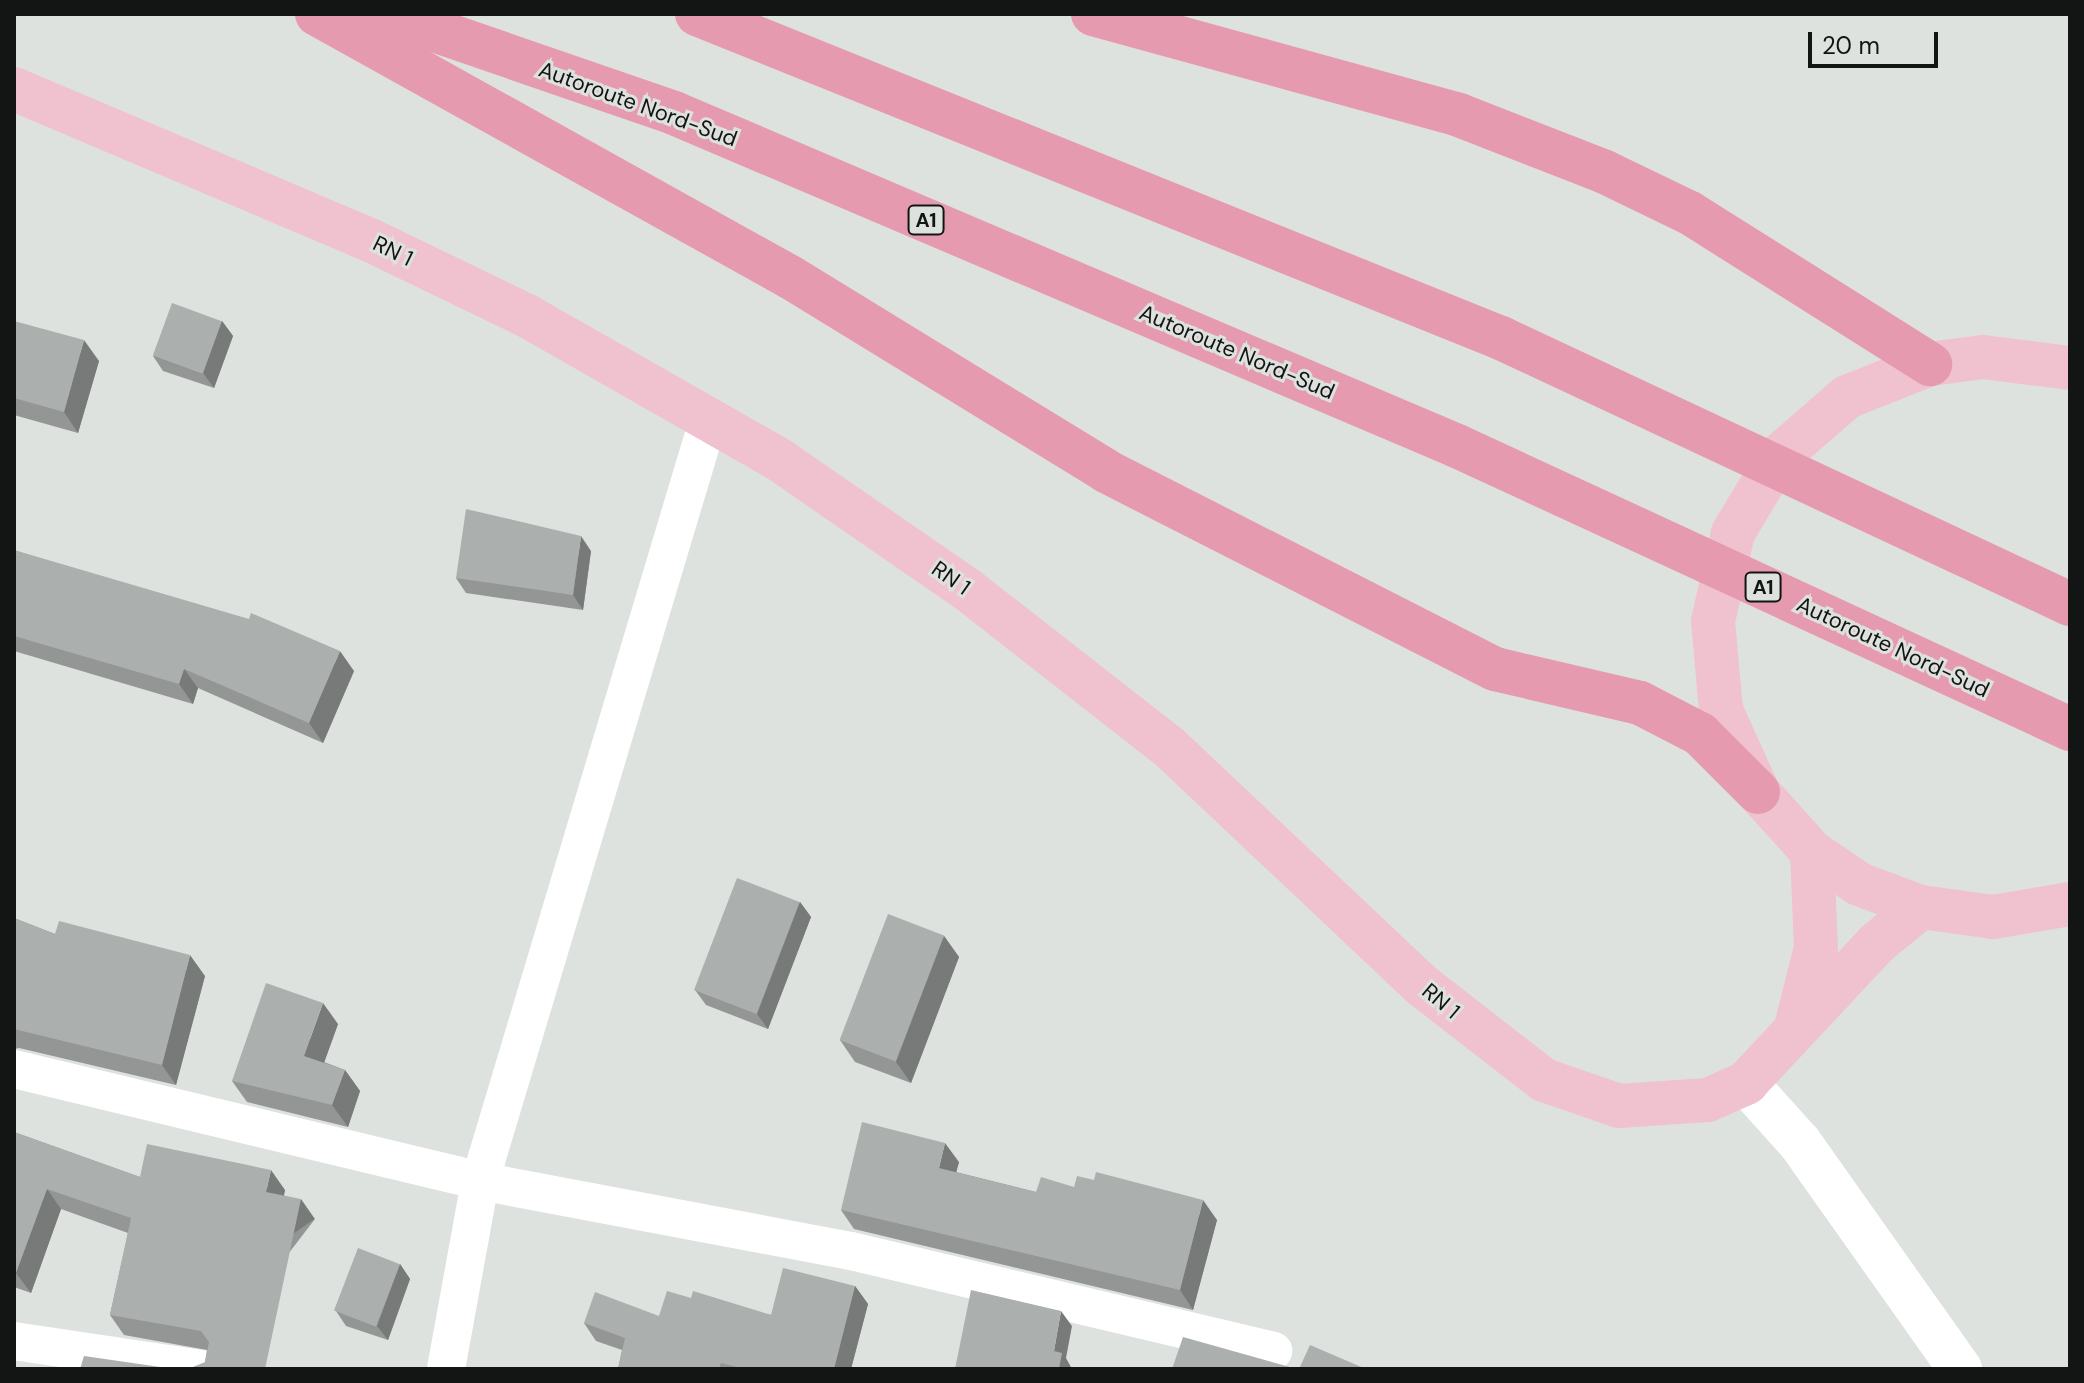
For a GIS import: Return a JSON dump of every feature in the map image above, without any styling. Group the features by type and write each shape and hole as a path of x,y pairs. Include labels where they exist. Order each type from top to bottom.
{"highway":[{"path":"317,14 790,277 1106,471 1495,669 1640,703 1700,734 1758,792"},
{"name":"Autoroute Nord-Sud","path":"387,14 674,113 1457,446 2070,729"},
{"path":"697,14 1501,338 2070,604"},
{"path":"1093,14 1459,115 1605,172 1690,213 1930,364"}],"main road":[{"name":"RN 1","path":"14,89 370,240 529,317 781,461 968,590 1168,746 1424,987 1544,1080 1619,1106 1708,1100 1746,1083 1877,943 1921,907"},
{"path":"2065,360 1983,357 1930,364 1847,397 1790,446 1733,533 1713,621 1721,710 1758,792 1812,852 1859,884 1921,907 1993,917 2070,904"},
{"name":"RN 1","path":"1795,1031 1816,948 1812,852"}],"street":[{"path":"446,1369 480,1181 708,421"},
{"path":"14,1069 480,1181 851,1251 1273,1351"},
{"path":"1746,1083 1800,1143 1960,1369"},
{"path":"14,1341 202,1369"}],"building":[{"path":"172,303 222,321 203,374 153,356"},
{"path":"14,321 84,340 64,412 14,398"},
{"path":"466,509 581,536 573,595 456,578"},
{"path":"14,550 249,619 251,613 340,651 309,723 184,669 179,684 14,636"},
{"path":"737,878 800,902 757,1014 694,990"},
{"path":"888,914 944,936 896,1062 840,1040"},
{"path":"14,918 55,934 59,921 190,955 162,1065 14,1029"},
{"path":"266,983 323,1003 304,1056 345,1070 332,1105 232,1081"},
{"path":"862,1122 945,1143 939,1168 1036,1192 1041,1177 1074,1187 1077,1176 1094,1180 1096,1172 1203,1200 1180,1290 841,1210"},
{"path":"14,1132 140,1177 147,1144 271,1170 266,1192 301,1199 265,1369 188,1369 205,1362 209,1342 201,1331 110,1315 131,1218 47,1189 14,1272"},
{"path":"358,1248 400,1264 376,1327 334,1311"},
{"path":"783,1268 855,1286 834,1369 744,1369 721,1363 719,1369 618,1369 625,1338 584,1323 595,1292 659,1316 667,1291 691,1298 693,1291 771,1315"},
{"path":"971,1290 1061,1311 1054,1351 1062,1353 1059,1369 955,1369"},
{"path":"1183,1337 1297,1369 1172,1369"},
{"path":"1310,1345 1366,1369 1299,1369"},
{"path":"84,1356 174,1369 80,1369"}]}
